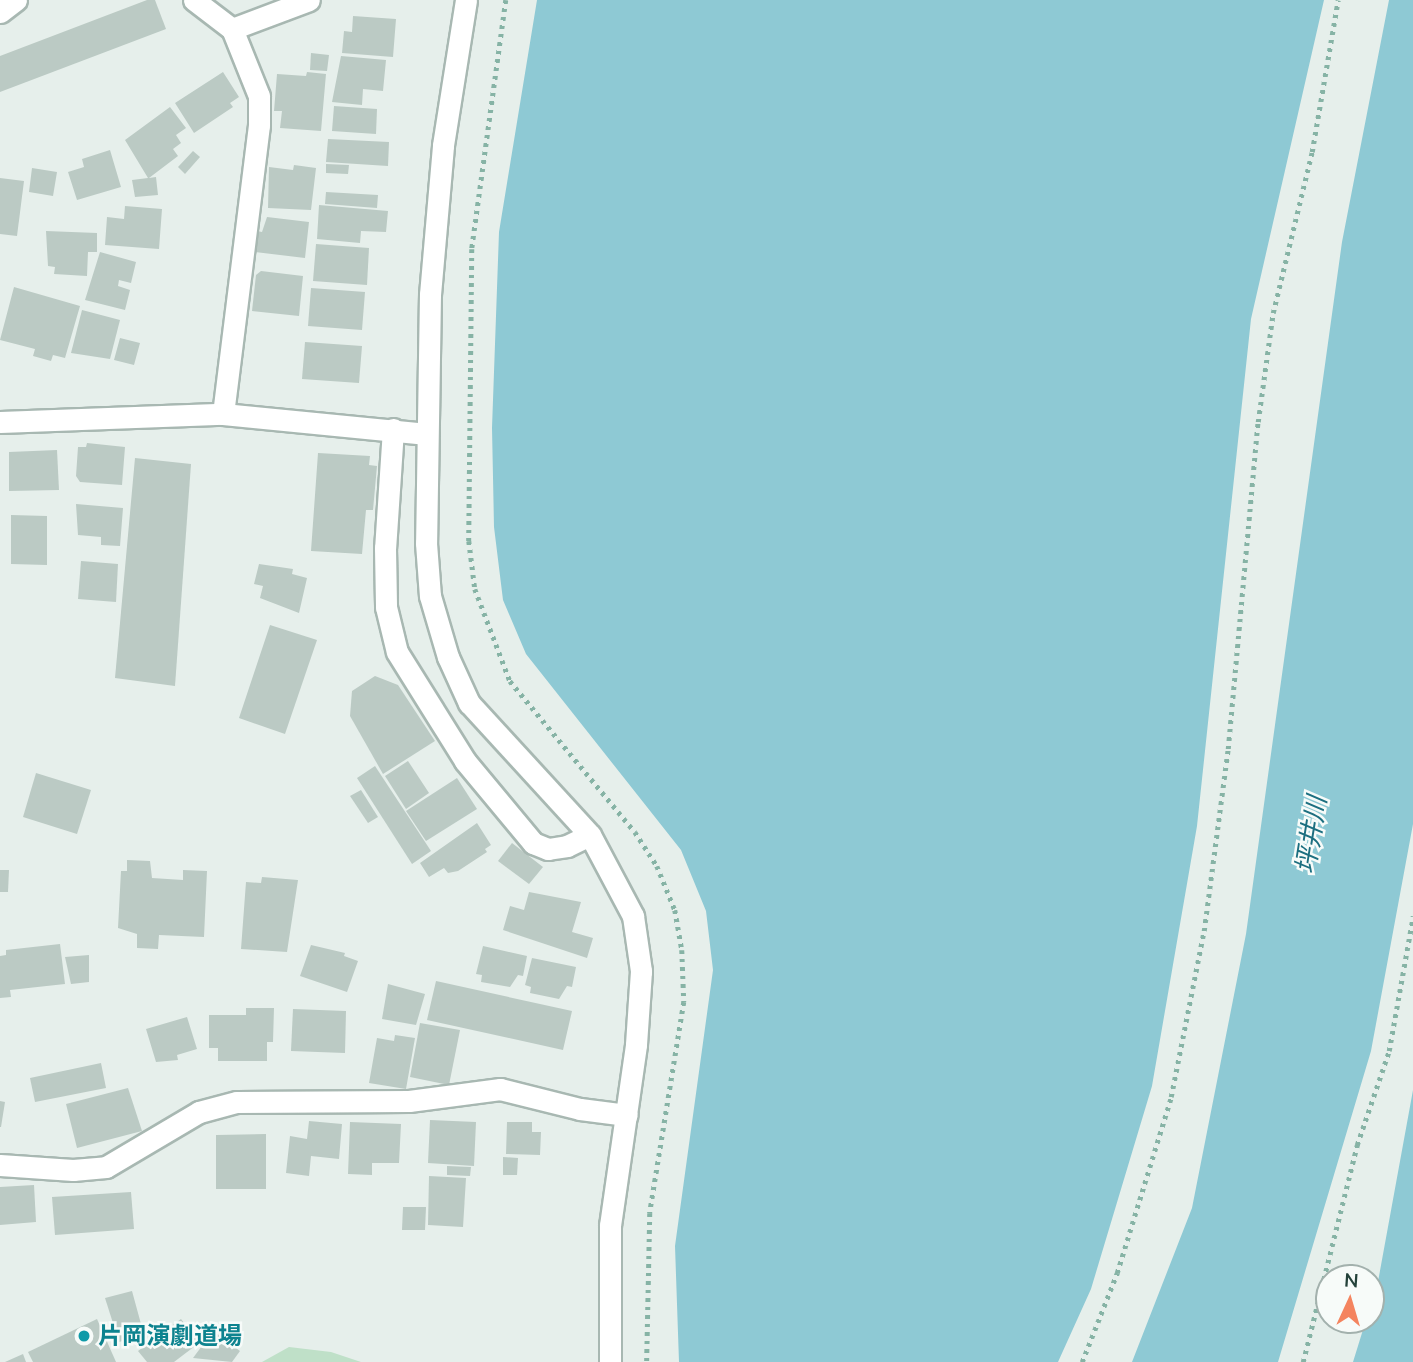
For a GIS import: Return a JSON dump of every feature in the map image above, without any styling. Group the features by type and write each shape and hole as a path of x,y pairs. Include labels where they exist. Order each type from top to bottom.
{"street":[{"path":"0,12 16,0"},
{"path":"194,0 232,29 259,96 259,125 223,414"},
{"path":"232,29 309,0"},
{"path":"466,0 443,146 430,294 427,434 430,596 448,657 469,703 590,835 633,916 641,971 627,1115 610,1225 610,1362"},
{"path":"0,422 223,414 427,434"},
{"path":"393,429 385,548 386,607 397,652 465,761 533,843 548,849 590,835"},
{"path":"0,1164 73,1170 106,1167 199,1112 237,1102 409,1101 500,1088 580,1109 627,1115"}],"path":[{"path":"506,0 472,250 469,541 475,589 510,681 635,832 657,866 675,910 682,950 684,1002 650,1213 647,1362"},
{"path":"1082,1362 1117,1273 1171,1097 1204,931 1228,749 1267,354 1312,152 1338,0"},
{"path":"1303,1362 1357,1146 1389,1051 1413,916"}],"green space":[{"path":"289,1347 331,1352 361,1362 262,1362"}],"water":[{"path":"537,0 1324,0 1251,319 1197,826 1152,1086 1091,1289 1058,1362 679,1362 675,1246 713,970 706,911 681,850 526,654 503,600 494,527 492,428 499,232"},
{"name":"坪井川","path":"1389,0 1413,0 1413,824 1371,1051 1278,1362 1132,1362 1192,1208 1246,934 1342,242"},
{"path":"1413,1090 1413,1362 1353,1362 1362,1334 1385,1334 1385,1264 1381,1264"}],"building":[{"path":"147,0 155,0 166,29 0,92 0,56"},
{"path":"353,16 396,19 393,57 342,53 344,31 352,32"},
{"path":"311,53 329,55 327,71 310,70"},
{"path":"341,56 386,60 383,91 363,89 362,105 332,102"},
{"path":"223,72 239,97 230,103 233,107 194,133 175,103"},
{"path":"307,72 326,74 321,131 280,128 282,111 274,111 277,74 306,76"},
{"path":"334,106 377,109 376,134 332,131"},
{"path":"170,107 186,128 176,135 181,143 173,149 178,156 149,178 156,177 158,195 135,197 132,180 148,178 125,140"},
{"path":"328,139 389,142 388,166 326,162"},
{"path":"110,150 121,187 77,200 68,172 84,167 82,159"},
{"path":"193,151 200,157 185,174 178,167"},
{"path":"326,164 349,165 348,174 326,173"},
{"path":"294,165 316,168 311,210 268,208 269,167 293,170"},
{"path":"32,168 57,172 53,196 29,192"},
{"path":"0,178 24,181 17,236 0,234"},
{"path":"326,192 378,195 377,208 325,204"},
{"path":"319,205 388,211 386,232 361,231 360,243 317,239"},
{"path":"125,206 162,209 159,249 105,245 107,217 124,219"},
{"path":"267,217 309,222 305,258 255,252 257,231 262,232"},
{"path":"46,231 97,233 97,252 88,252 87,276 54,274 55,267 48,266"},
{"path":"316,244 369,248 367,285 313,281"},
{"path":"100,252 136,262 131,283 119,280 118,286 130,290 125,310 85,300"},
{"path":"261,271 303,276 299,316 252,311 256,275"},
{"path":"14,287 80,306 65,358 53,355 51,361 33,356 35,349 0,340"},
{"path":"311,288 365,292 362,330 308,326"},
{"path":"82,310 120,320 110,359 71,353"},
{"path":"120,338 140,343 134,365 114,360"},
{"path":"305,342 362,346 359,383 302,379"},
{"path":"87,443 125,447 122,485 80,482 76,476 78,447 86,447"},
{"path":"57,450 59,490 9,491 9,452"},
{"path":"318,453 370,456 369,465 377,466 373,510 366,510 362,554 311,551"},
{"path":"135,458 191,464 175,686 115,678"},
{"path":"76,504 123,508 120,546 101,545 101,537 78,535"},
{"path":"11,515 47,516 47,565 11,564"},
{"path":"81,561 118,564 116,602 78,599"},
{"path":"259,564 293,569 292,574 307,578 299,613 260,598 263,586 254,584"},
{"path":"270,625 317,640 285,734 239,718"},
{"path":"375,676 398,685 435,741 383,774 350,716 352,691"},
{"path":"408,761 429,793 406,809 385,776"},
{"path":"375,766 431,851 412,864 357,778"},
{"path":"36,773 91,790 77,834 23,817"},
{"path":"457,778 477,809 426,841 406,811"},
{"path":"361,790 378,817 368,823 350,796"},
{"path":"477,823 491,845 485,849 487,852 458,871 448,873 444,868 429,877 420,863"},
{"path":"512,843 543,867 529,884 498,861"},
{"path":"127,860 150,861 152,878 183,880 183,870 207,871 204,937 159,935 158,949 137,948 137,934 118,928 121,871 127,871"},
{"path":"0,870 9,870 8,892 0,892"},
{"path":"262,877 298,880 287,952 241,949 246,882 261,883"},
{"path":"529,892 581,902 572,932 593,938 587,958 503,930 510,906 524,910"},
{"path":"60,944 65,984 10,990 11,997 0,998 0,956 6,955 6,950"},
{"path":"311,945 345,953 344,956 358,961 347,992 300,976"},
{"path":"483,946 527,956 523,976 518,975 510,987 481,982 482,975 476,974"},
{"path":"89,955 89,982 71,984 65,957"},
{"path":"532,958 576,967 572,987 567,986 559,999 530,993 531,987 525,985"},
{"path":"436,981 572,1011 563,1050 427,1020"},
{"path":"388,984 425,994 416,1025 382,1019"},
{"path":"246,1008 274,1008 273,1042 267,1042 267,1061 218,1061 218,1048 209,1048 209,1015 246,1015"},
{"path":"293,1009 346,1011 345,1053 291,1051"},
{"path":"187,1017 197,1049 177,1055 178,1060 156,1062 146,1029"},
{"path":"420,1023 460,1030 449,1085 410,1077"},
{"path":"395,1035 415,1038 406,1089 369,1083 377,1038 394,1041"},
{"path":"101,1063 106,1088 35,1102 30,1078"},
{"path":"128,1088 142,1131 77,1148 66,1104"},
{"path":"0,1101 5,1102 1,1127 0,1127"},
{"path":"430,1120 476,1122 474,1166 428,1163"},
{"path":"309,1121 342,1124 339,1159 311,1156 309,1176 286,1173 290,1136 307,1139"},
{"path":"350,1122 401,1124 399,1163 372,1163 372,1175 348,1174"},
{"path":"507,1122 532,1122 532,1132 541,1132 540,1155 506,1154"},
{"path":"266,1134 266,1189 216,1189 216,1135"},
{"path":"503,1157 518,1158 517,1175 503,1175"},
{"path":"447,1166 471,1167 470,1176 447,1175"},
{"path":"429,1176 466,1178 463,1227 428,1225"},
{"path":"34,1185 36,1222 0,1225 0,1187"},
{"path":"131,1192 134,1229 55,1235 52,1197"},
{"path":"403,1207 426,1207 425,1230 402,1230"},
{"path":"132,1291 144,1335 119,1342 105,1298"},
{"name":"片岡演劇道場","path":"97,1319 116,1362 33,1362 28,1352"},
{"path":"181,1319 199,1343 174,1362 147,1362 138,1351"},
{"path":"213,1331 240,1351 232,1362 193,1358"},
{"path":"23,1354 26,1362 5,1362"}],"place":[{"name":"片岡演劇道場","path":"84,1336"}]}
